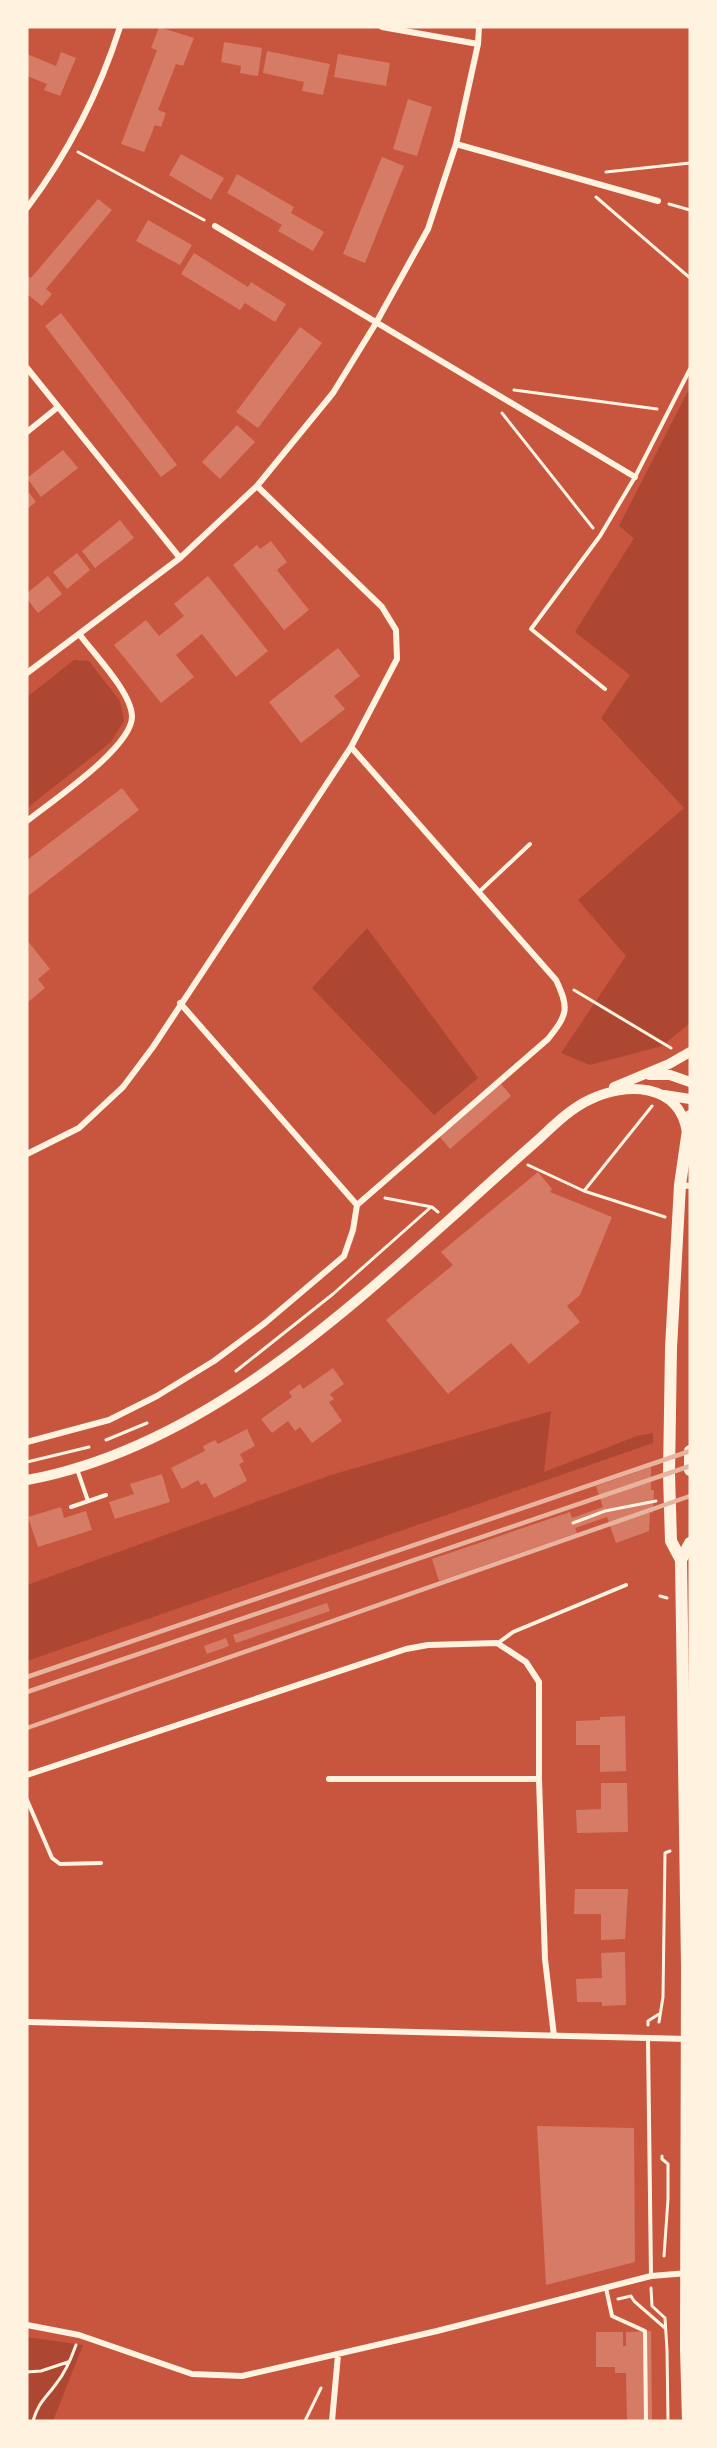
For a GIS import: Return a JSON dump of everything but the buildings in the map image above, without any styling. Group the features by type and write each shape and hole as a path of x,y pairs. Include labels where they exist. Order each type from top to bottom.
{"main road":[{"path":"688,2421 687,1803 681,1560 671,1541 669,1474 678,1222 685,1185 687,1132 690,1116"},
{"path":"690,1451 690,1470"},
{"path":"681,1560 690,1543"}],"street":[{"path":"27,208 69,146 90,107 120,27"},
{"path":"382,27 478,45"},
{"path":"27,673 180,558 257,486 333,393 376,323 428,228 456,144 478,45 479,27"},
{"path":"456,144 658,201"},
{"path":"215,226 635,477"},
{"path":"27,368 180,558"},
{"path":"27,432 58,407"},
{"path":"27,1154 79,1128 123,1087 153,1047 351,747 397,659 396,630 382,607 257,486"},
{"path":"27,821 115,750 127,734 132,716 126,697 80,635"},
{"path":"27,1442 109,1420 157,1396 214,1361 265,1323 344,1256 353,1230 357,1205 548,1040 563,1019 565,999 556,980 351,747"},
{"path":"180,1003 357,1205"},
{"path":"27,1480 55,1475 117,1455 167,1431 218,1402 283,1359 344,1310 576,1107 690,1052"},
{"path":"631,1079 670,1075 690,1082"},
{"path":"601,1095 631,1088 690,1099"},
{"path":"659,1094 676,1106 683,1116 687,1132"},
{"path":"27,1775 406,1649 428,1645 497,1643 526,1662 539,1682 539,1779 545,1959 554,2036"},
{"path":"329,1779 539,1779"},
{"path":"27,2022 648,2040 687,2039"},
{"path":"27,2325 79,2335 192,2374 242,2376 338,2355 651,2276 688,2273"},
{"path":"333,2421 338,2355"}],"lane":[{"path":"605,689 531,629 600,536 635,477 690,369"},
{"path":"480,891 530,844"},
{"path":"77,1468 88,1501"},
{"path":"71,1507 106,1495"},
{"path":"497,1643 513,1632 626,1585"},
{"path":"27,1800 52,1858 60,1864 101,1863"},
{"path":"648,2040 651,2276"},
{"path":"606,2288 612,2316 645,2331 645,2421"}],"path":[{"path":"69,146 215,226"},
{"path":"572,177 690,163"},
{"path":"572,177 690,278"},
{"path":"658,201 690,210"},
{"path":"556,980 672,1048 680,1058"},
{"path":"584,1191 659,1094"},
{"path":"516,1159 584,1191 678,1222"},
{"path":"368,1195 432,1207 438,1212"},
{"path":"573,1523 605,1511 653,1501"},
{"path":"659,2022 664,1965 665,1853 669,1852"},
{"path":"664,1965 669,1965"},
{"path":"648,2026 648,2021 661,2013"},
{"path":"662,2148 662,2159 668,2164 664,2256"},
{"path":"651,2289 651,2306 664,2318 668,2421"},
{"path":"609,2302 631,2296 665,2328"},
{"path":"33,2421 38,2404 56,2384 70,2361 79,2335"},
{"path":"27,2372 41,2371 70,2361"}],"shaded area":[{"path":"690,387 690,1023 662,1046 590,1065 561,1053 626,956 578,900 684,808 601,718 630,675 575,632 634,538 619,526"},
{"path":"74,660 89,661 120,701 124,721 111,742 27,808 27,697"},
{"path":"367,928 478,1078 434,1115 312,988"},
{"path":"551,1411 544,1472 637,1436 653,1433 653,1443 27,1661 27,1585 331,1475"},
{"path":"27,2337 83,2345 53,2421 27,2421"}],"railway":[{"path":"27,1677 690,1451"},
{"path":"27,1692 690,1466"},
{"path":"27,1728 690,1496"}]}
